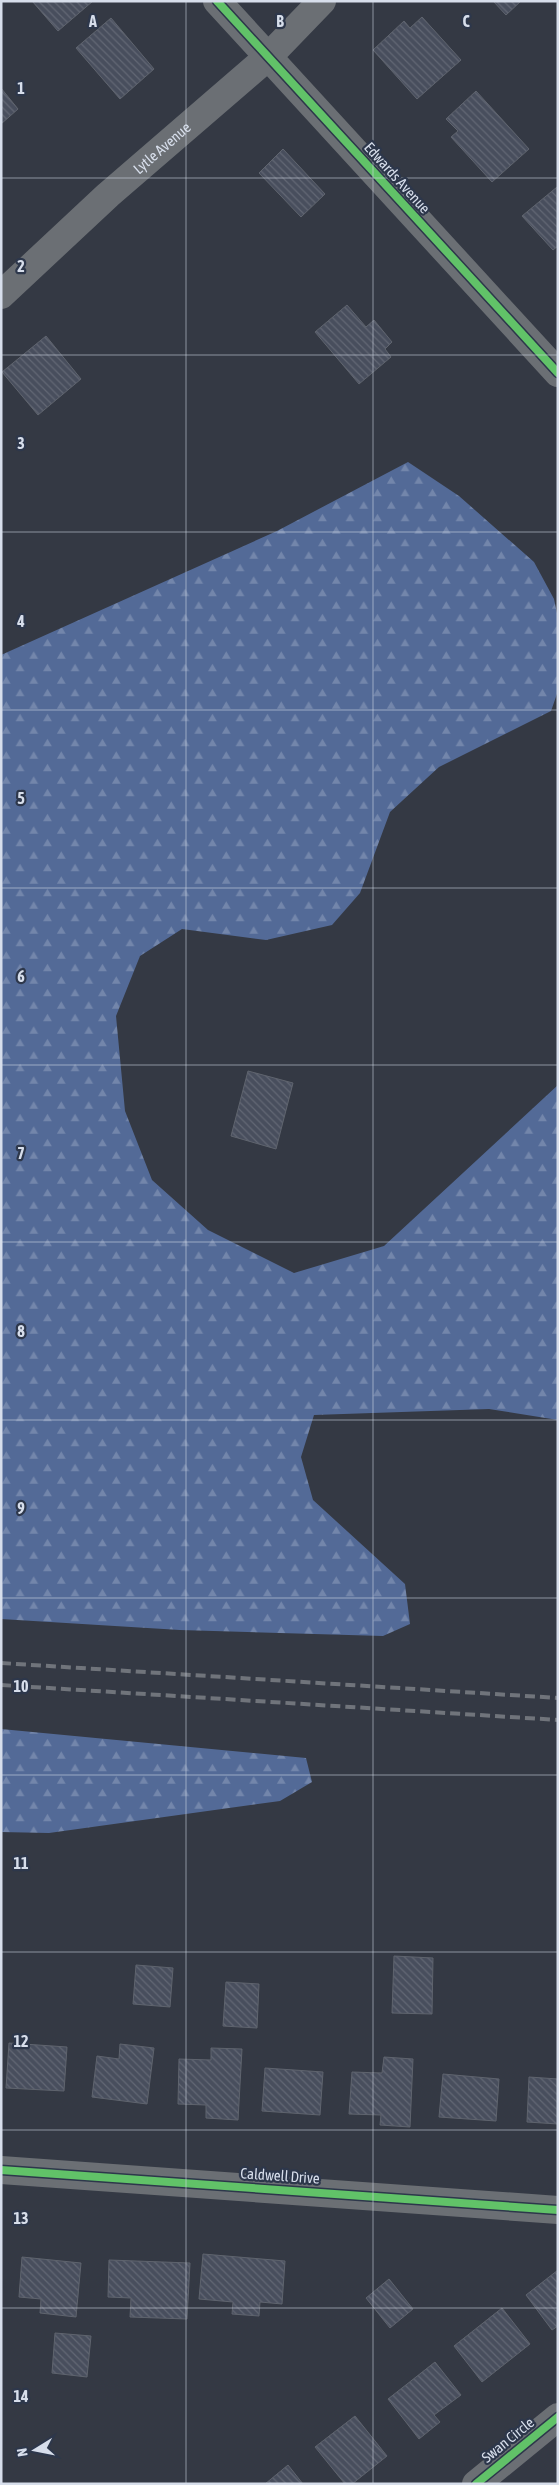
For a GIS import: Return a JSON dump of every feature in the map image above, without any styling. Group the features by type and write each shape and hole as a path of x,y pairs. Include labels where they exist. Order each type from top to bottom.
{"street":[{"name":"Edwards Avenue","path":"217,1 558,373"},
{"name":"Lytle Avenue","path":"1,295 108,195 268,57 322,1"},
{"name":"Caldwell Drive","path":"1,2170 558,2210"},
{"name":"Swan Circle","path":"476,2484 558,2417"}],"green space":[{"path":"408,462 459,496 534,562 554,599 558,618 558,691 551,711 439,767 390,812 360,893 332,925 266,940 182,929 140,956 116,1016 125,1111 152,1180 208,1230 294,1273 384,1246 558,1085 558,1420 489,1409 314,1415 301,1457 313,1500 405,1584 410,1624 383,1636 180,1630 1,1619 1,655 277,531"},
{"path":"1,1729 306,1758 312,1782 280,1801 49,1833 1,1832"}],"building":[{"path":"32,1 93,1 58,31"},
{"path":"493,1 521,1 506,15"},
{"path":"422,17 461,60 417,99 373,50 404,21 410,28"},
{"path":"111,18 154,69 120,99 76,48"},
{"path":"1,88 18,109 1,124"},
{"path":"476,91 529,149 492,182 451,137 458,131 446,119"},
{"path":"283,149 325,194 301,217 259,173"},
{"path":"557,187 558,246 553,250 522,216"},
{"path":"347,305 366,327 374,320 392,342 385,349 391,357 359,384 315,332"},
{"path":"46,336 81,379 38,415 2,372"},
{"path":"248,1071 293,1083 276,1149 231,1136"},
{"path":"394,1956 433,1958 432,2014 392,2013"},
{"path":"136,1965 173,1968 170,2007 133,2004"},
{"path":"226,1982 259,1984 257,2028 223,2026"},
{"path":"9,2043 67,2047 64,2091 6,2088"},
{"path":"120,2044 154,2048 147,2104 92,2097 97,2056 119,2059"},
{"path":"211,2048 242,2049 238,2120 206,2118 206,2105 178,2104 179,2059 211,2060"},
{"path":"384,2057 413,2059 410,2127 380,2125 381,2115 349,2114 352,2072 382,2073"},
{"path":"265,2068 323,2072 320,2115 262,2111"},
{"path":"443,2074 499,2079 496,2121 439,2117"},
{"path":"529,2077 558,2079 558,2124 527,2122"},
{"path":"203,2254 285,2261 282,2304 260,2302 259,2316 232,2314 233,2302 199,2299"},
{"path":"22,2257 81,2263 76,2317 40,2313 41,2299 19,2297"},
{"path":"109,2260 190,2263 187,2319 130,2317 131,2298 108,2297"},
{"path":"558,2270 558,2326 552,2330 526,2295"},
{"path":"389,2279 413,2309 390,2328 366,2298"},
{"path":"502,2308 530,2344 482,2382 454,2346"},
{"path":"55,2333 91,2336 87,2377 52,2373"},
{"path":"435,2362 461,2395 434,2415 440,2422 419,2439 388,2399"},
{"path":"355,2416 387,2456 352,2484 345,2484 315,2447"},
{"path":"288,2465 303,2484 265,2484"}],"railway":[{"path":"1,1663 558,1698"},
{"path":"1,1685 558,1720"}],"cycle path":[{"path":"217,1 558,373"},
{"path":"1,2170 558,2210"},
{"path":"476,2484 558,2417"}]}
